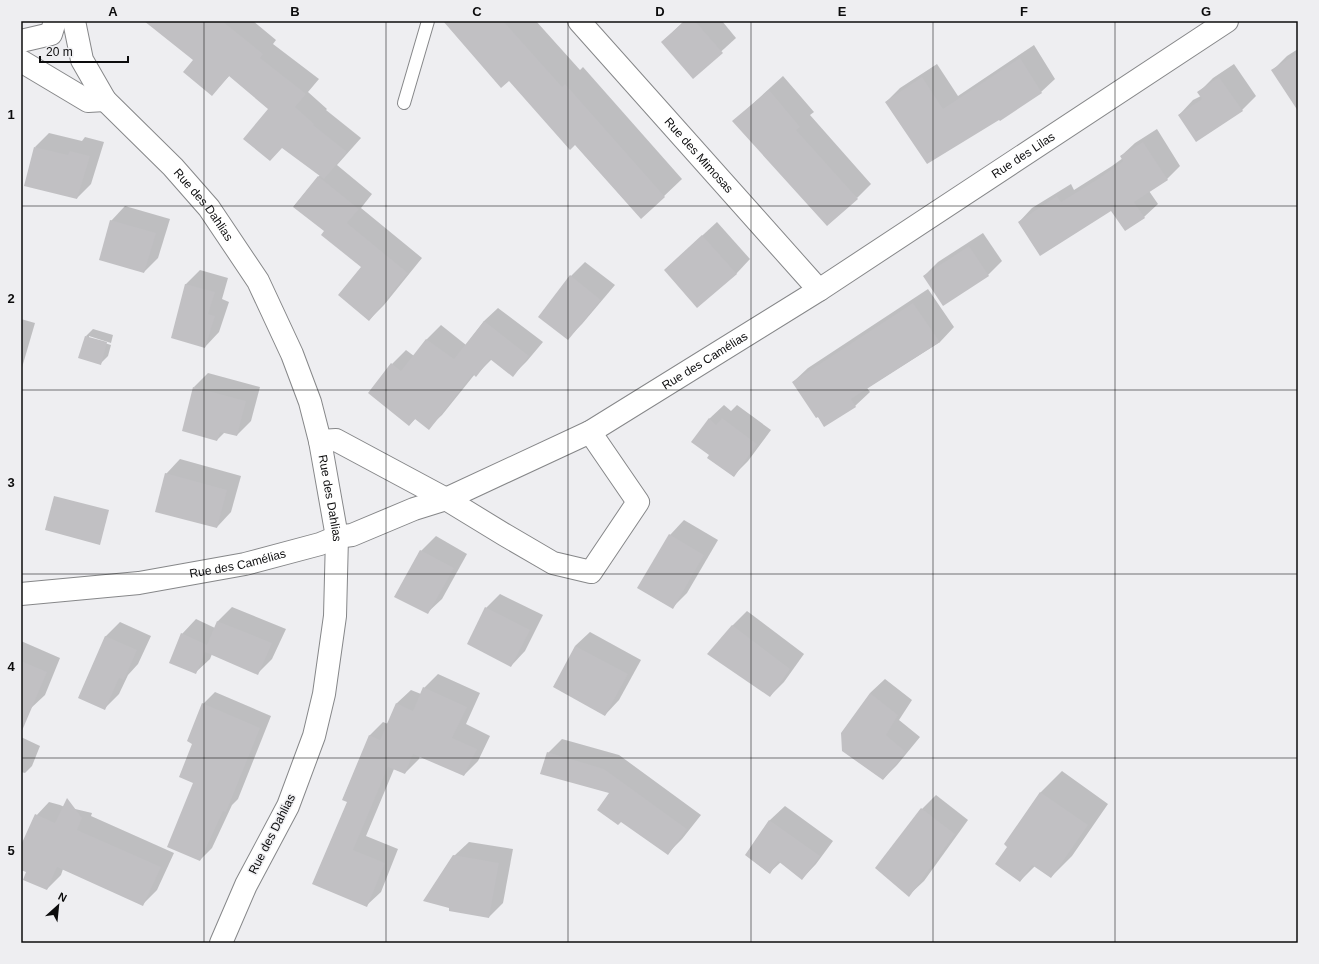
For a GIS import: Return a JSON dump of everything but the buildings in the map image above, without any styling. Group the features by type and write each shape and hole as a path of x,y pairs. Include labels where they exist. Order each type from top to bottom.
{"street":[{"path":"21,41 51,34 56,21"},
{"name":"Rue des Dahlias","path":"74,21 82,60 105,100 174,167 209,208 258,281 292,354 310,402 320,441 337,537 335,616 324,694 314,736 288,806 246,885 221,943"},
{"name":"Rue des Mimosas","path":"580,21 819,290"},
{"name":"Rue des Lilas","path":"819,290 1227,21"},
{"path":"52,80 82,60"},
{"path":"21,62 88,101 105,100"},
{"name":"Rue des Camélias","path":"21,594 139,583 162,579 245,564 320,544 337,537 352,535 414,509 446,499 590,432 819,290"},
{"path":"320,441 336,440 446,499 505,536 554,563 590,572 638,502 590,432"}],"lane":[{"path":"404,103 428,21"}]}
